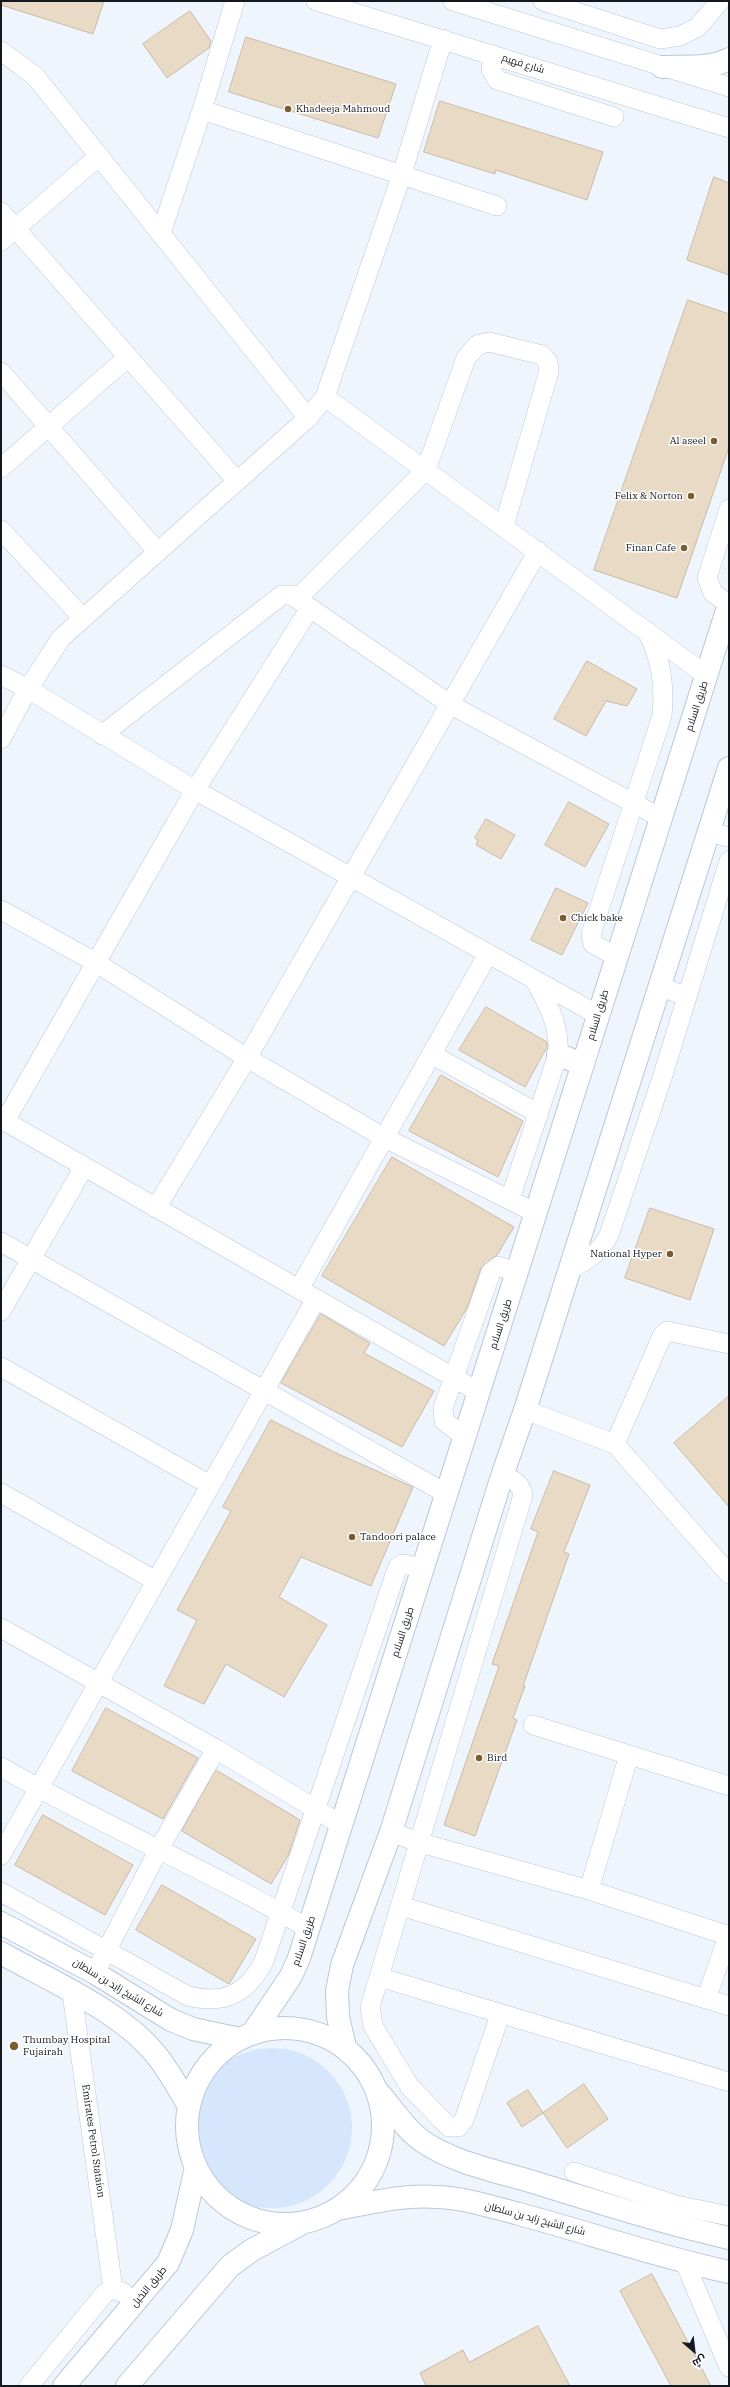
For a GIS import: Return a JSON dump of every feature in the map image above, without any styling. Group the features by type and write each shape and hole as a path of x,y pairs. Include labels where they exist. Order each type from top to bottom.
{"main road":[{"path":"662,67 697,66 724,62 729,59"},
{"name":"طريق السلام","path":"246,2036 291,1976 309,1929 729,604"},
{"path":"345,2048 338,2017 338,1997 342,1965 391,1832 502,1476 525,1410 660,986 719,834 729,768"},
{"path":"558,1054 583,1065"},
{"name":"شارع الشيخ زايد بن سلطان","path":"1,1923 95,1973 171,2020 193,2029 246,2036"},
{"path":"1,1953 118,2020 153,2050 189,2106"},
{"path":"303,2223 277,2224 252,2219 228,2207 209,2189 196,2167 187,2137 189,2106 199,2079 217,2056 246,2036 284,2028 316,2032 345,2048 366,2070 378,2092 408,2128 421,2140 440,2152 477,2165 608,2195 682,2227 729,2238"},
{"path":"127,2386 230,2266 252,2250 303,2223 321,2218 338,2209 363,2187 379,2157 384,2124 378,2092"},
{"name":"طريق النخيل","path":"64,2386 135,2304 168,2263 182,2230 196,2167"},
{"name":"شارع الشيخ زايد بن سلطان","path":"338,2209 384,2200 436,2196 467,2201 560,2225 677,2260 729,2272"},
{"path":"677,2260 678,2254 685,2246 686,2236 682,2227"},
{"path":"729,2250 729,2260"}],"street":[{"path":"161,233 202,110 235,1"},
{"name":"شارع فهيم","path":"316,1 729,128"},
{"path":"453,1 729,87"},
{"path":"544,1 660,39 680,36 698,27 720,1"},
{"path":"1,739 28,689 61,638 82,617 308,418 325,397 402,174 443,39"},
{"path":"1,51 35,76 308,418"},
{"path":"494,55 491,69 497,80 614,118"},
{"path":"202,110 497,206"},
{"path":"1,241 99,156"},
{"path":"1,212 237,481"},
{"path":"479,1392 454,1376 3,1120 304,603 426,470 466,358 476,345 489,342 542,355 548,362 549,371 504,526"},
{"path":"1,468 50,427 128,357"},
{"path":"1,372 157,551"},
{"path":"325,397 647,630 706,675"},
{"path":"729,508 707,578 712,593 729,604"},
{"path":"1,530 82,617"},
{"path":"156,1208 246,1058 349,878 451,705 538,551"},
{"path":"102,735 282,595 292,595 451,705 634,802 661,818"},
{"path":"617,957 593,944 591,934 662,716 664,698 660,663 647,630"},
{"path":"1,675 28,689 195,790 349,878 598,1016"},
{"path":"569,1270 591,1258 605,1244 620,1203 687,997 729,861"},
{"path":"1,910 95,962 246,1058 383,1136 536,1213"},
{"path":"299,1289 383,1136 488,954"},
{"path":"510,1199 558,1054 558,1031 555,1019 534,980"},
{"path":"660,986 687,997"},
{"path":"431,1054 539,1114"},
{"path":"1,1311 84,1167"},
{"path":"593,1194 620,1203"},
{"path":"1,1242 446,1494"},
{"path":"465,1437 448,1426 442,1415 454,1376 491,1272 499,1266 517,1273"},
{"path":"1,1855 316,1299"},
{"path":"615,1444 662,1336 667,1331 729,1344"},
{"path":"1,1367 210,1485"},
{"path":"525,1410 615,1444 729,1574"},
{"path":"500,2015 464,2120 458,2128 449,2127 410,2087 373,2026 370,2007 400,1906 421,1843 523,1495 521,1486 516,1481 502,1476"},
{"path":"1,1493 156,1580"},
{"path":"1,1892 188,1996 203,2000 218,1999 233,1995 246,1986 257,1975 264,1961 398,1567 403,1564 423,1568"},
{"path":"1,1628 216,1749 342,1825"},
{"path":"534,1725 729,1786"},
{"path":"95,1973 159,1849 216,1749"},
{"path":"589,1890 630,1754"},
{"path":"1,1767 38,1788 280,1912 309,1929"},
{"path":"391,1832 421,1843 589,1890 729,1935 706,1999"},
{"path":"400,1906 729,2006"},
{"path":"379,1977 500,2015 729,2082"},
{"name":"Emirates Petrol Stataion","path":"72,1993 113,2289"},
{"path":"574,2172 608,2195 676,2205 729,2216"},
{"path":"677,2260 729,2367"},
{"path":"29,2386 105,2293 113,2289 122,2291 135,2304"}],"shaded area":[{"path":"264,2048 280,2048 295,2051 310,2057 329,2071 343,2090 346,2097 351,2112 351,2144 346,2159 343,2166 329,2185 310,2199 295,2205 280,2208 264,2208 249,2205 234,2199 215,2185 210,2179 201,2166 195,2151 192,2136 192,2120 195,2105 201,2090 215,2071 221,2066 234,2057 249,2051"}],"building":[{"path":"1,1 104,1 93,34 1,5"},
{"path":"190,11 211,41 209,48 167,78 143,44"},
{"path":"246,37 396,84 378,138 229,92"},
{"path":"440,101 603,152 587,200 496,170 495,174 424,152"},
{"path":"714,177 729,183 729,275 687,260"},
{"path":"688,300 729,314 729,447 677,598 594,570"},
{"path":"587,661 637,689 627,706 606,701 586,736 554,719"},
{"path":"569,802 609,824 585,867 545,845"},
{"path":"486,819 515,835 501,859 476,845 478,840 475,838"},
{"path":"556,888 588,903 562,955 531,940"},
{"path":"486,1007 547,1042 547,1047 525,1087 459,1050"},
{"path":"441,1075 523,1121 498,1177 409,1131"},
{"path":"392,1157 514,1227 497,1255 481,1268 467,1308 444,1346 322,1276"},
{"name":"National Hyper","path":"650,1208 714,1229 690,1300 625,1278"},
{"path":"321,1314 370,1343 364,1353 434,1391 402,1447 281,1383"},
{"path":"729,1396 729,1507 674,1443"},
{"path":"271,1420 336,1453 413,1487 371,1586 301,1557 279,1597 327,1625 284,1697 226,1664 204,1704 164,1686 197,1620 177,1610 231,1511 223,1507"},
{"path":"554,1471 590,1485 564,1552 569,1554 523,1686 525,1686 513,1718 517,1720 475,1836 444,1825 499,1666 492,1664 538,1532 531,1529"},
{"path":"106,1708 198,1758 163,1819 72,1771"},
{"path":"216,1770 300,1820 288,1856 271,1884 182,1831"},
{"path":"43,1815 133,1865 105,1915 15,1865"},
{"path":"162,1885 256,1939 229,1984 136,1930"},
{"path":"584,2084 608,2119 567,2148 543,2113"},
{"path":"528,2090 543,2113 522,2127 507,2103"},
{"path":"652,2274 711,2386 671,2386 620,2291"},
{"path":"538,2326 570,2386 426,2386 420,2373 463,2350 469,2362"}],"place":[{"name":"Khadeeja Mahmoud","path":"288,109"},
{"name":"Al aseel","path":"714,441"},
{"name":"Felix & Norton","path":"691,496"},
{"name":"Finan Cafe","path":"684,548"},
{"name":"Chick bake","path":"563,918"},
{"name":"National Hyper","path":"670,1254"},
{"name":"Tandoori palace","path":"352,1537"},
{"name":"Bird","path":"479,1758"},
{"name":"Thumbay Hospital Fujairah","path":"14,2046"}]}
